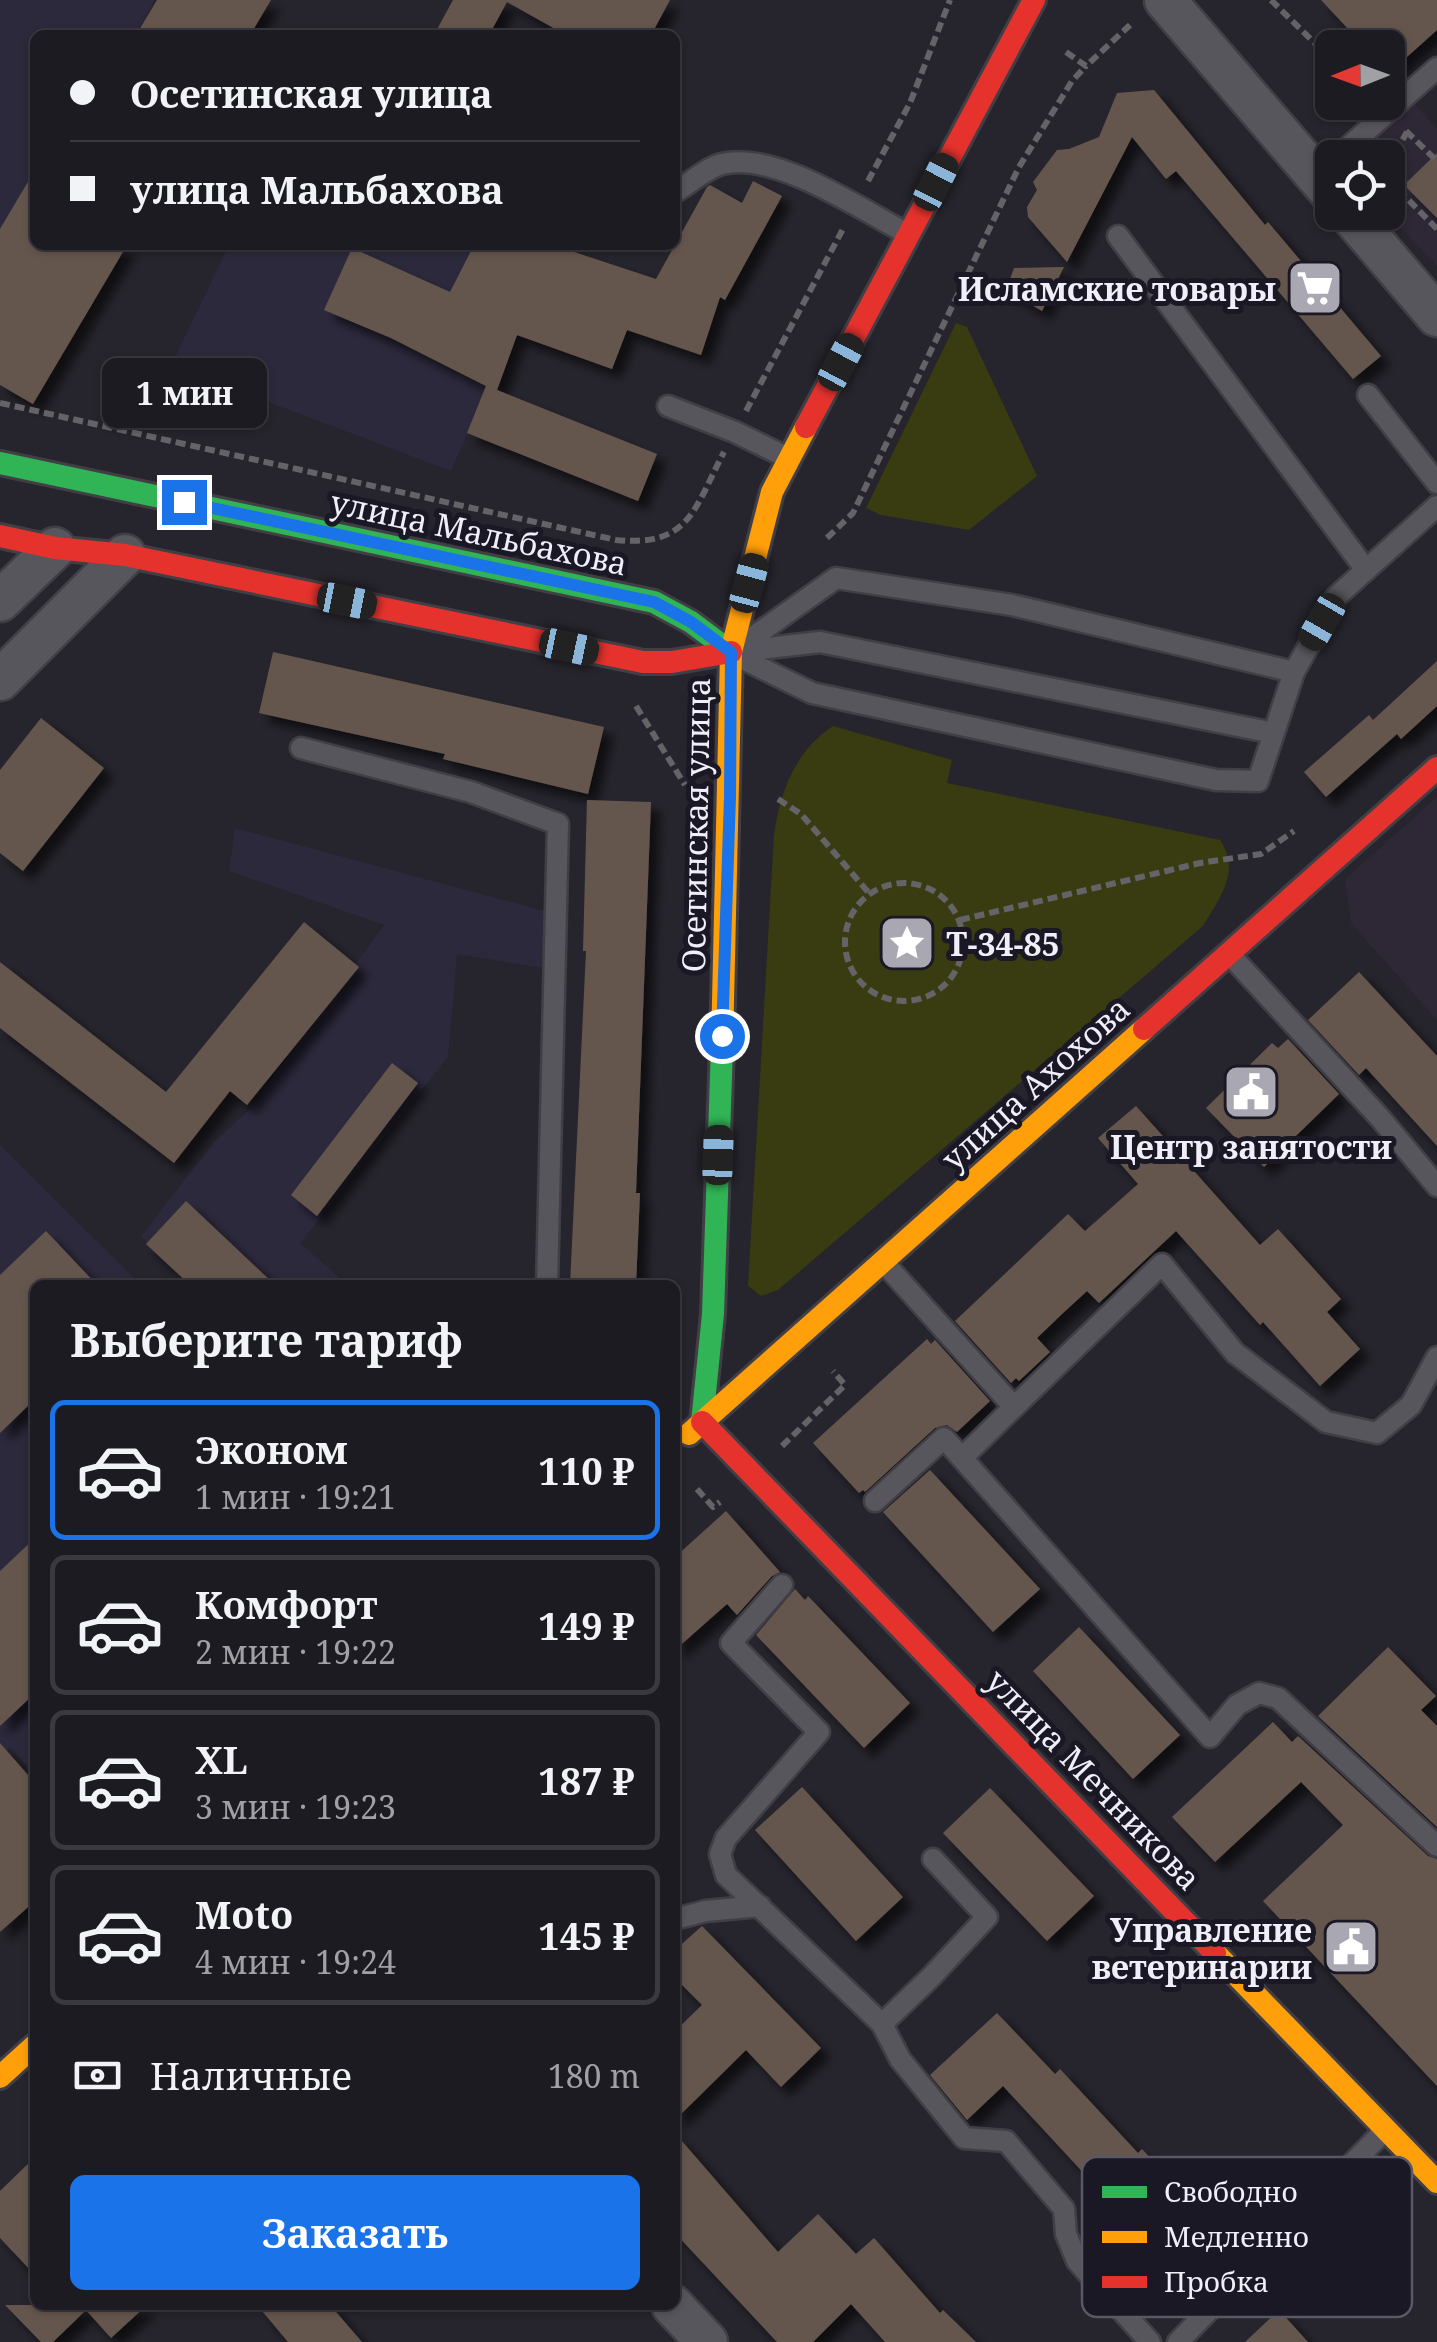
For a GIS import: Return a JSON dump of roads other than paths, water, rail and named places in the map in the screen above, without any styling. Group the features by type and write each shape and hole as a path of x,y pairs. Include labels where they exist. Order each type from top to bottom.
{"main road":[{"name":"Осетинская улица","path":"702,1422 715,1254 730,817 731,652 772,492 1034,0"},
{"name":"улица Мальбахова","path":"0,462 654,602 691,622 731,652"},
{"path":"0,536 55,548 126,555 643,662 672,662 731,652"},
{"name":"улица Ахохова","path":"680,1442 1437,768"},
{"name":"улица Мечникова","path":"702,1422 1437,2182"},
{"path":"0,2077 30,2050"}],"street":[{"path":"1166,0 1315,157"},
{"path":"1363,230 1437,316"},
{"path":"0,601 55,548"},
{"path":"0,680 126,555"},
{"path":"677,2310 707,2342"}],"lane":[{"path":"1362,140 1437,68"},
{"path":"680,189 720,164 759,163 788,171 909,234"},
{"path":"1118,236 1366,570"},
{"path":"1368,396 1437,483"},
{"path":"668,406 790,458"},
{"path":"731,652 812,693 1216,780 1258,781 1294,672 1336,597 1437,506"},
{"path":"731,652 836,578 1012,605 1294,672"},
{"path":"731,652 820,642 1274,733"},
{"path":"300,748 471,792 558,824 548,1280"},
{"path":"1229,954 1381,1119 1437,1186"},
{"path":"884,1262 1014,1407"},
{"path":"962,1458 1162,1264 1236,1353 1326,1422 1376,1433 1411,1404 1437,1357"},
{"path":"680,1416 702,1422"},
{"path":"875,1501 944,1438 1210,1737 1238,1705 1259,1693 1278,1698 1437,1846"},
{"path":"782,1584 730,1643 819,1732 726,1838 720,1854 726,1874 882,2024 900,2059 964,2138 1006,2141 1064,2209 1066,2234 1082,2267"},
{"path":"882,2024 932,1978 988,1917 934,1859"},
{"path":"680,1918 706,1910 760,1906"},
{"path":"1359,2157 1386,2129"},
{"path":"1127,2317 1150,2342"},
{"path":"1178,2342 1202,2317"}],"place":[{"name":"Исламские товары","path":"1315,288"},
{"name":"Т-34-85","path":"907,943"},
{"name":"Центр занятости","path":"1251,1092"},
{"name":"Управление ветеринарии","path":"1351,1947"}]}
